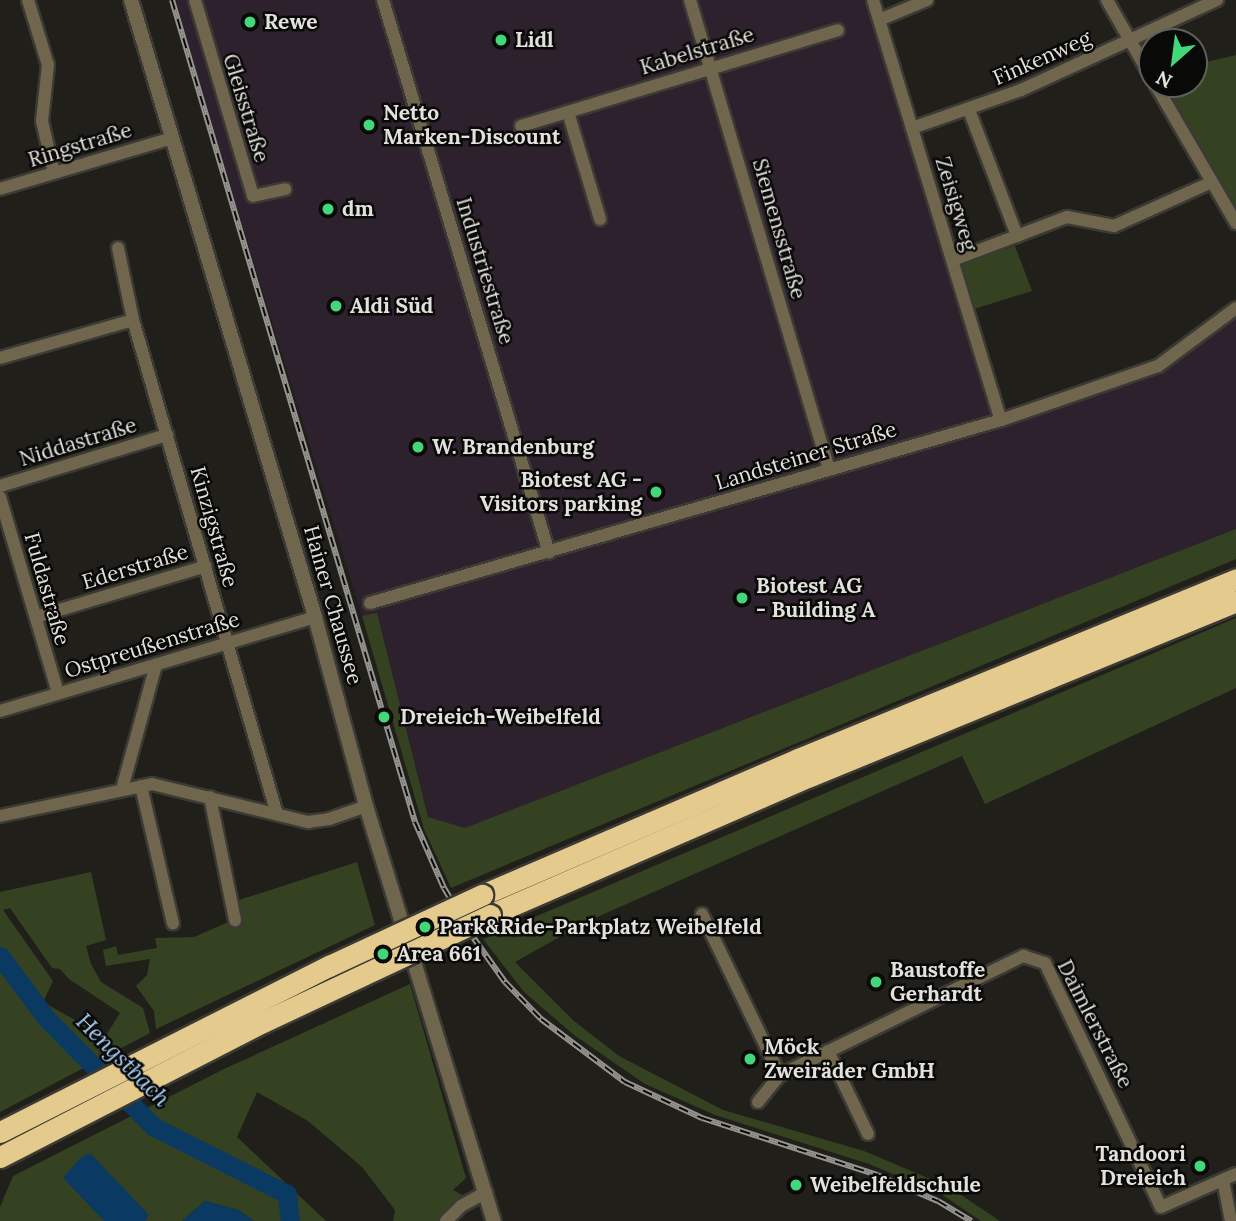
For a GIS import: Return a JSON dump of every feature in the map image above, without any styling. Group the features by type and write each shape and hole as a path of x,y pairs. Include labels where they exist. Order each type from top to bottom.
{"highway":[{"path":"0,1132 328,966 482,895 798,759 1236,579"},
{"path":"0,1157 264,1022 490,915 810,776 1236,601"}],"street":[{"path":"28,0 48,65 42,121 54,173"},
{"name":"Hainer Chaussee","path":"131,0 315,617 366,806 494,1221"},
{"name":"Gleisstraße","path":"195,0 253,196 285,189"},
{"name":"Industriestraße","path":"383,0 549,553"},
{"name":"Siemensstraße","path":"690,0 829,468"},
{"name":"Zeisigweg","path":"873,0 1001,420"},
{"path":"879,20 927,0"},
{"path":"1107,0 1138,54"},
{"name":"Finkenweg","path":"912,128 1021,90 1129,38 1217,0"},
{"name":"Kabelstraße","path":"521,126 710,66 838,30"},
{"path":"1163,98 1236,223"},
{"path":"969,110 1017,236"},
{"path":"568,112 600,219"},
{"name":"Ringstraße","path":"0,189 172,138"},
{"path":"954,260 1067,217 1114,226 1212,182"},
{"name":"Kinzigstraße","path":"118,248 133,320 277,814"},
{"name":"Landsteiner Straße","path":"370,603 1001,420 1158,366 1236,309"},
{"path":"0,358 133,320"},
{"name":"Niddastraße","path":"0,486 167,435"},
{"name":"Fuldastraße","path":"0,497 58,693"},
{"name":"Ederstraße","path":"36,617 206,566"},
{"name":"Ostpreußenstraße","path":"0,711 315,617"},
{"path":"122,789 156,665"},
{"path":"0,816 122,789 159,784 301,821 319,821 366,806"},
{"path":"141,786 173,923"},
{"path":"210,797 235,920"},
{"path":"702,914 780,1074"},
{"name":"Daimlerstraße","path":"758,1102 780,1074 1023,956 1045,963 1161,1207 1236,1174"},
{"path":"828,1051 868,1134"},
{"path":"1223,1180 1231,1221"},
{"path":"446,1221 461,1206 486,1192"}],"shaded area":[{"path":"176,0 868,0 997,429 1160,373 1236,315 1236,529 465,828 428,817 377,614 362,616 191,57"}],"green space":[{"path":"1236,55 1236,207 1172,98 1208,98 1208,62"},
{"path":"1015,246 1032,291 974,309 961,268 965,263"},
{"path":"1236,529 1236,559 451,888 424,829 362,616 377,613 428,817 465,828"},
{"path":"1236,618 1236,688 985,804 962,756 588,921 515,962 574,1021 619,1056 723,1110 864,1151 949,1187 1000,1221 981,1221 941,1194 869,1164 715,1115 645,1084 574,1035 524,992 483,939"},
{"path":"357,862 375,925 156,1029 154,1011 136,986 147,975 150,959 106,966 103,950 116,946 118,955 157,948 155,938 194,937 240,917 236,901"},
{"path":"91,872 106,940 86,946 91,964 101,982 143,1008 150,1033 0,1112 0,892","holes":["10,908 52,968 60,969 69,979 120,1013 105,1037 43,1002 53,981 3,910"]},
{"path":"410,984 466,1178 453,1190 464,1196 438,1221 393,1221 395,1210 362,1167 308,1121 257,1092 237,1137 326,1221 254,1221 238,1210 205,1201 182,1221 0,1221 0,1207 13,1176 224,1069"}],"water":[{"path":"90,1153 149,1215 145,1221 104,1221 63,1178 79,1159"},
{"path":"205,1201 238,1210 254,1221 182,1221"}],"waterway":[{"name":"Hengstbach","path":"0,956 46,1018 154,1127 287,1194 290,1221"}],"railway":[{"path":"172,0 415,822 444,888 475,940 505,982 541,1019 625,1082 702,1118 877,1175 938,1201 971,1221"}],"place":[{"name":"Rewe","path":"250,22"},
{"name":"Lidl","path":"501,40"},
{"name":"Netto Marken-Discount","path":"369,125"},
{"name":"dm","path":"328,209"},
{"name":"Aldi Süd","path":"336,306"},
{"name":"W. Brandenburg","path":"418,447"},
{"name":"Biotest AG - Visitors parking","path":"656,492"},
{"name":"Biotest AG - Building A","path":"742,598"},
{"name":"Dreieich-Weibelfeld","path":"384,717"},
{"name":"Park&Ride-Parkplatz Weibelfeld","path":"425,927"},
{"name":"Area 661","path":"383,954"},
{"name":"Baustoffe Gerhardt","path":"876,982"},
{"name":"Möck Zweiräder GmbH","path":"750,1059"},
{"name":"Tandoori Dreieich","path":"1200,1166"},
{"name":"Weibelfeldschule","path":"796,1185"}]}
